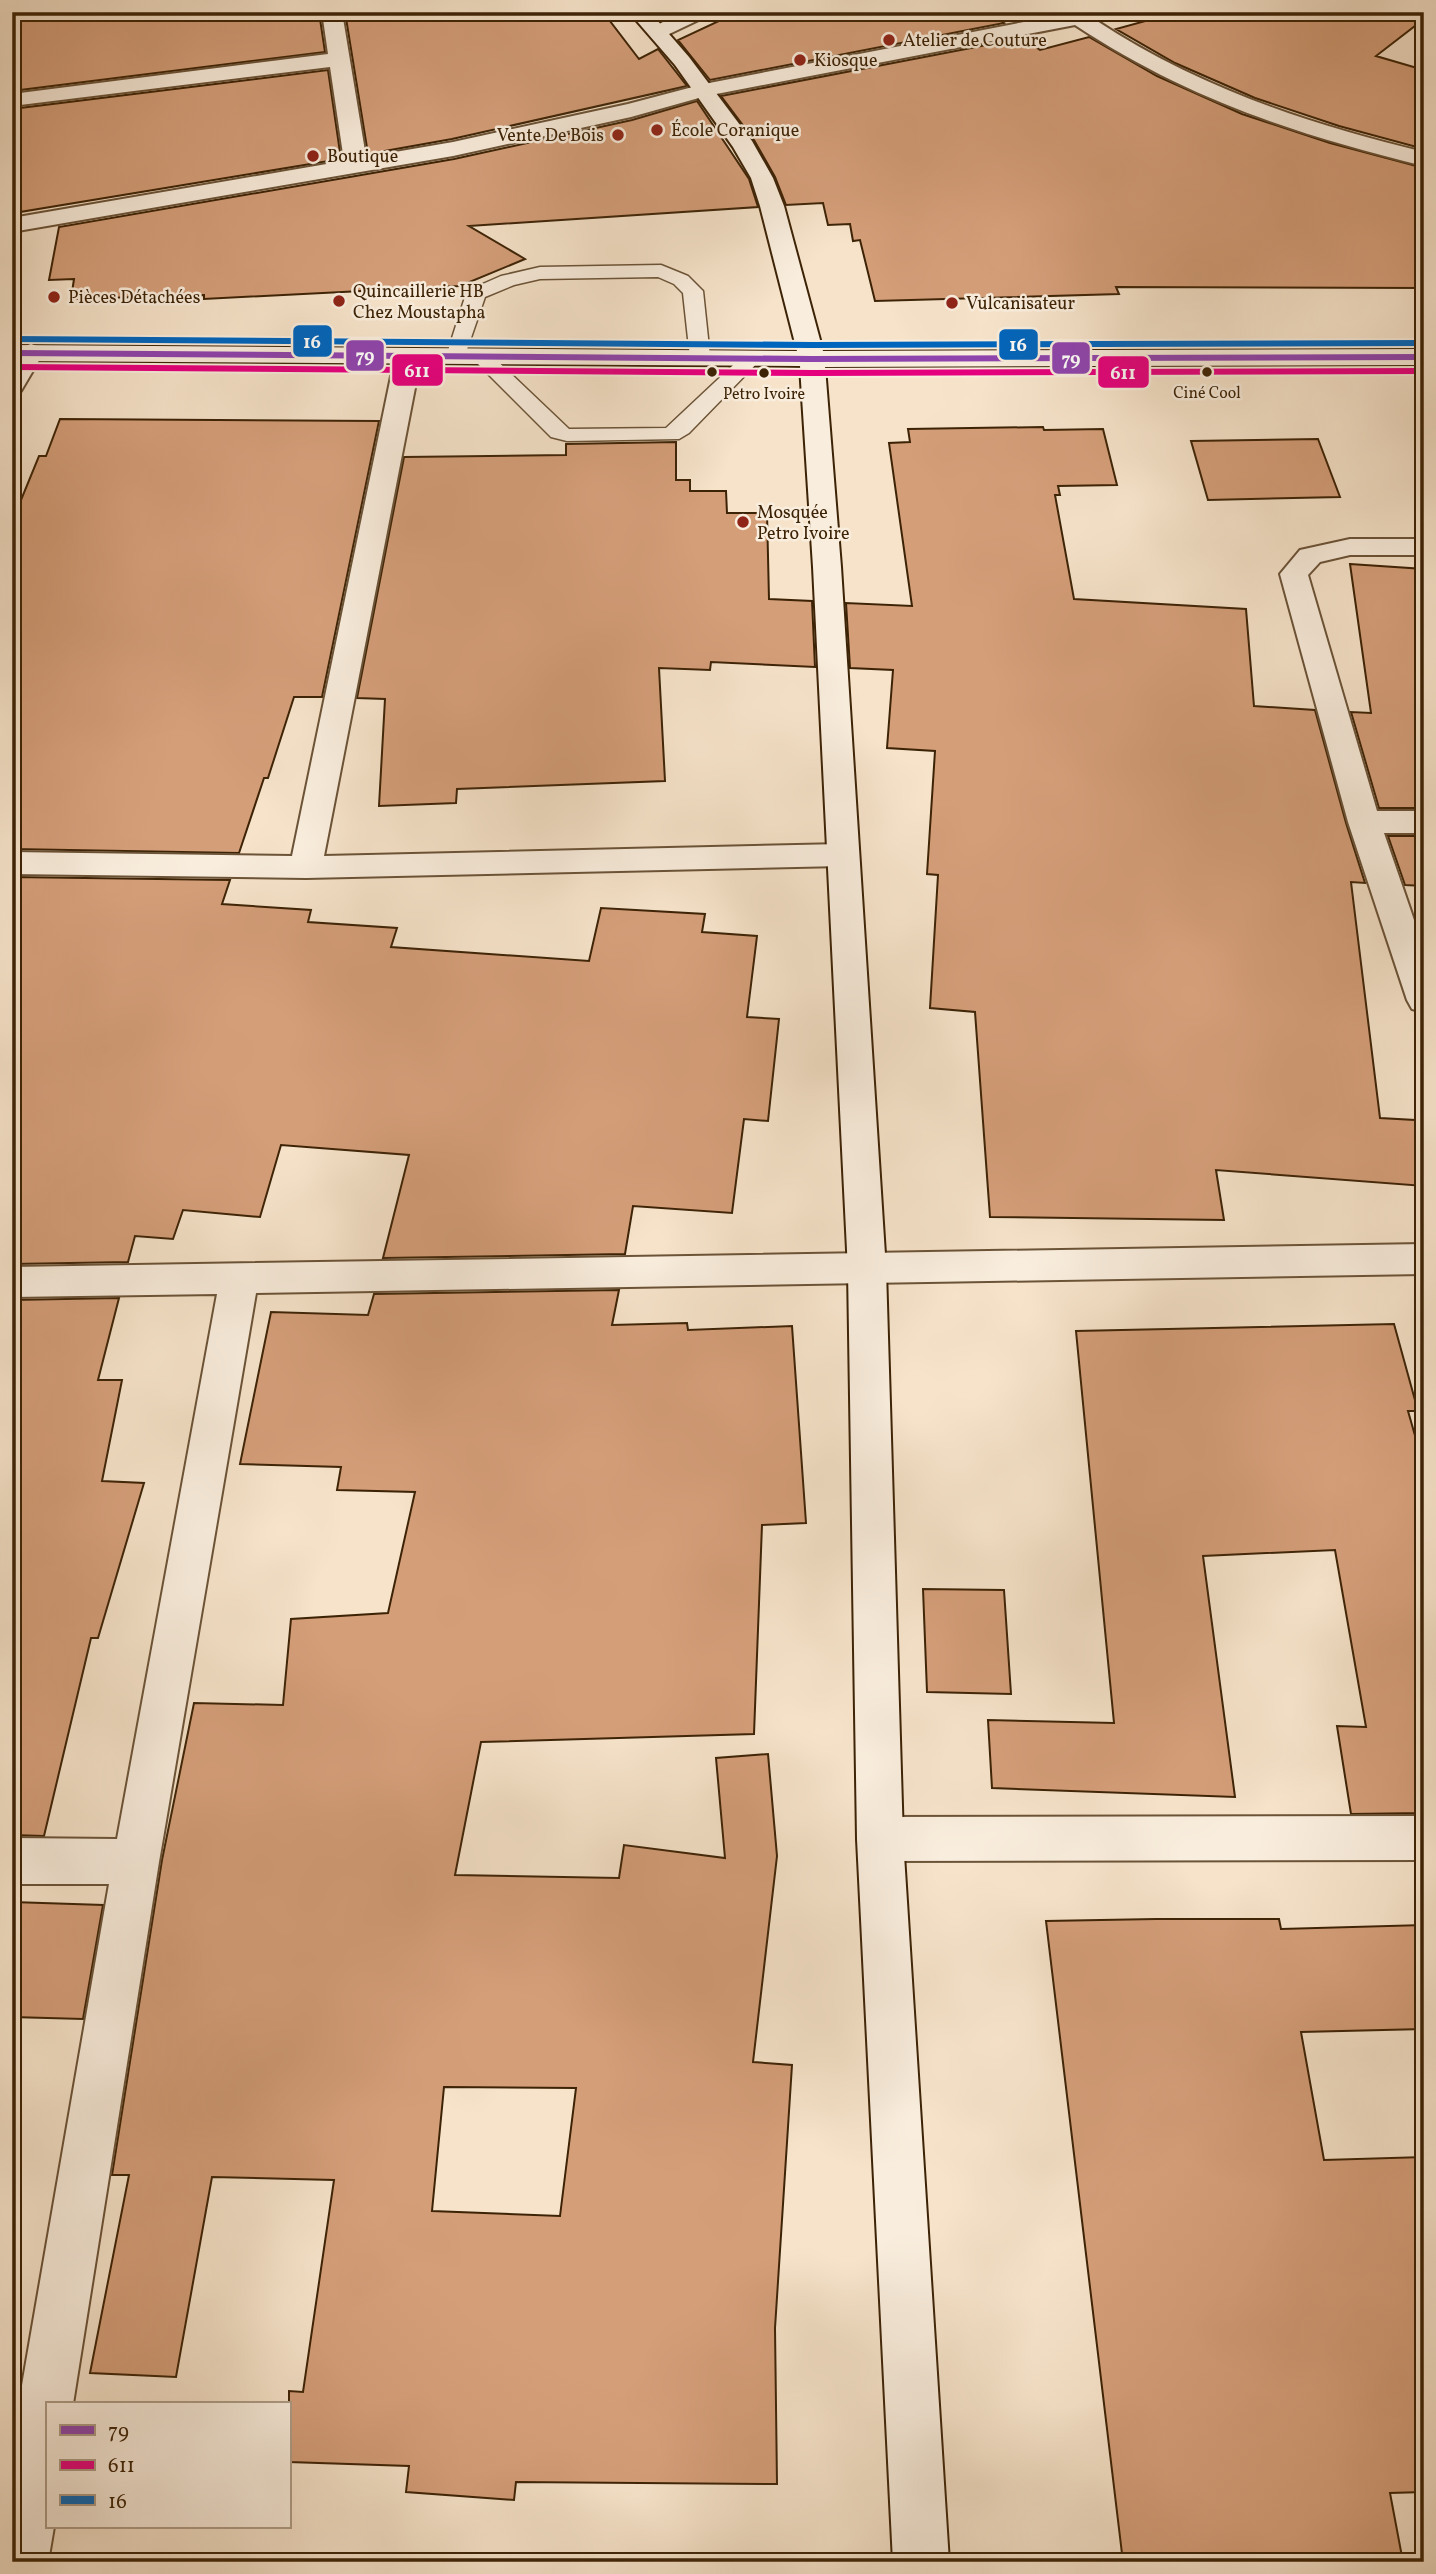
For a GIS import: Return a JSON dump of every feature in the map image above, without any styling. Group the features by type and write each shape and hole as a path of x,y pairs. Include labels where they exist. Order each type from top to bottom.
{"street":[{"path":"331,12 356,166"},
{"path":"639,12 704,90 744,146 762,178 772,206 812,359 827,567 867,1270 880,1839 921,2562"},
{"path":"658,32 700,12"},
{"path":"12,225 541,131 704,90 1109,12"},
{"path":"1417,12 1424,15"},
{"path":"1079,18 1119,47 1237,105 1345,140 1424,159"},
{"path":"12,100 340,59"},
{"path":"12,386 21,352 408,357 753,356 812,359 1424,357"},
{"path":"306,867 408,357"},
{"path":"1424,547 1350,547 1310,556 1294,574 1364,822 1424,1000"},
{"path":"1364,822 1424,822"},
{"path":"12,863 306,867 842,855"},
{"path":"12,1282 1424,1259"},
{"path":"47,2402 136,1862 239,1280"},
{"path":"880,1839 1424,1838"},
{"path":"12,1861 136,1862"},
{"path":"20,2562 46,2405"}],"lane":[{"path":"456,357 477,294 508,280 540,272 660,271 681,280 693,291 700,357"},
{"path":"482,357 559,432 567,435 671,434 681,428 753,356"}],"building":[{"path":"12,12 319,12 325,52 12,91"},
{"path":"345,12 603,12 639,59 658,49 687,86 452,139 368,154"},
{"path":"738,12 990,12 1004,23 710,80 678,40"},
{"path":"1178,12 1405,12 1409,18 1420,22 1376,56 1424,70 1424,149 1339,126 1255,98 1175,63 1116,29"},
{"path":"1089,37 1157,76 1242,114 1330,143 1424,168 1424,288 1116,287 1119,294 875,301 860,240 853,241 850,224 828,225 823,203 786,205 775,177 754,140 721,96 1023,38 1040,50"},
{"path":"328,70 341,159 20,212 21,153 13,154 12,109"},
{"path":"697,101 749,179 758,207 469,226 525,259 460,286 204,299 204,295 71,299 74,279 49,280 59,227 454,159 632,120"},
{"path":"60,419 379,421 322,697 294,697 268,778 264,778 239,853 12,849 12,522 39,456 46,456"},
{"path":"1043,427 1044,430 1103,429 1117,485 1058,486 1060,495 1055,495 1074,599 1246,609 1254,706 1315,710 1365,883 1351,882 1380,1118 1415,1120 1424,1186 1216,1170 1224,1220 990,1217 975,1012 930,1008 938,875 927,874 935,751 887,748 893,670 850,668 846,603 912,606 889,443 910,442 908,429"},
{"path":"1318,439 1340,497 1208,500 1191,441"},
{"path":"676,442 676,480 690,480 690,491 726,491 727,513 767,513 769,599 812,601 815,667 711,662 710,670 659,668 665,781 457,789 456,803 379,806 385,699 357,698 404,457 566,455 566,444"},
{"path":"1350,564 1424,569 1424,808 1379,808 1351,712 1371,713"},
{"path":"1388,836 1424,836 1424,886 1405,885"},
{"path":"12,877 230,880 222,904 311,910 308,922 397,928 391,947 589,961 601,908 705,914 702,932 757,936 747,1017 779,1019 768,1121 744,1119 732,1213 633,1206 625,1254 383,1258 409,1155 281,1145 260,1217 183,1210 173,1239 135,1236 128,1262 12,1264"},
{"path":"619,1290 612,1325 687,1323 688,1330 792,1326 806,1523 762,1525 754,1734 481,1742 455,1875 619,1878 624,1845 725,1858 716,1758 768,1754 777,1856 753,2062 792,2065 775,2328 777,2484 516,2482 514,2500 406,2492 409,2466 290,2462 289,2391 303,2392 334,2180 212,2177 176,2377 90,2373 129,2175 112,2175 162,1860 194,1703 283,1705 291,1619 388,1613 415,1492 337,1490 341,1467 240,1464 271,1312 368,1315 374,1294","holes":["444,2087 576,2088 560,2216 432,2211"]},
{"path":"119,1298 98,1380 122,1380 102,1481 144,1483 98,1638 91,1638 44,1836 12,1835 12,1300"},
{"path":"1394,1324 1418,1411 1408,1411 1424,1467 1424,1813 1351,1814 1337,1726 1366,1727 1335,1550 1203,1556 1235,1797 992,1788 988,1720 1114,1723 1076,1331"},
{"path":"923,1589 1004,1590 1011,1694 927,1692"},
{"path":"12,1902 103,1905 83,2019 12,2017"},
{"path":"1279,1919 1281,1929 1424,1925 1424,2029 1301,2032 1324,2160 1424,2157 1424,2492 1390,2493 1403,2562 1123,2562 1046,1921"}],"transit line":[{"name":"16","path":"12,339 812,345 1424,343"},
{"name":"79","path":"12,353 812,359 1424,357"},
{"name":"611","path":"12,367 812,373 1424,371"}],"place":[{"name":"Atelier de Couture","path":"889,40"},
{"name":"Kiosque","path":"800,60"},
{"name":"École Coranique","path":"657,130"},
{"name":"Vente De Bois","path":"618,135"},
{"name":"Boutique","path":"313,156"},
{"name":"Pièces Détachées","path":"54,297"},
{"name":"Quincaillerie HB Chez Moustapha","path":"339,301"},
{"name":"Vulcanisateur","path":"952,303"},
{"name":"Ciné Cool","path":"1207,372"},
{"name":"Petro Ivoire","path":"764,373"},
{"name":"Mosquée Petro Ivoire","path":"743,522"}]}
